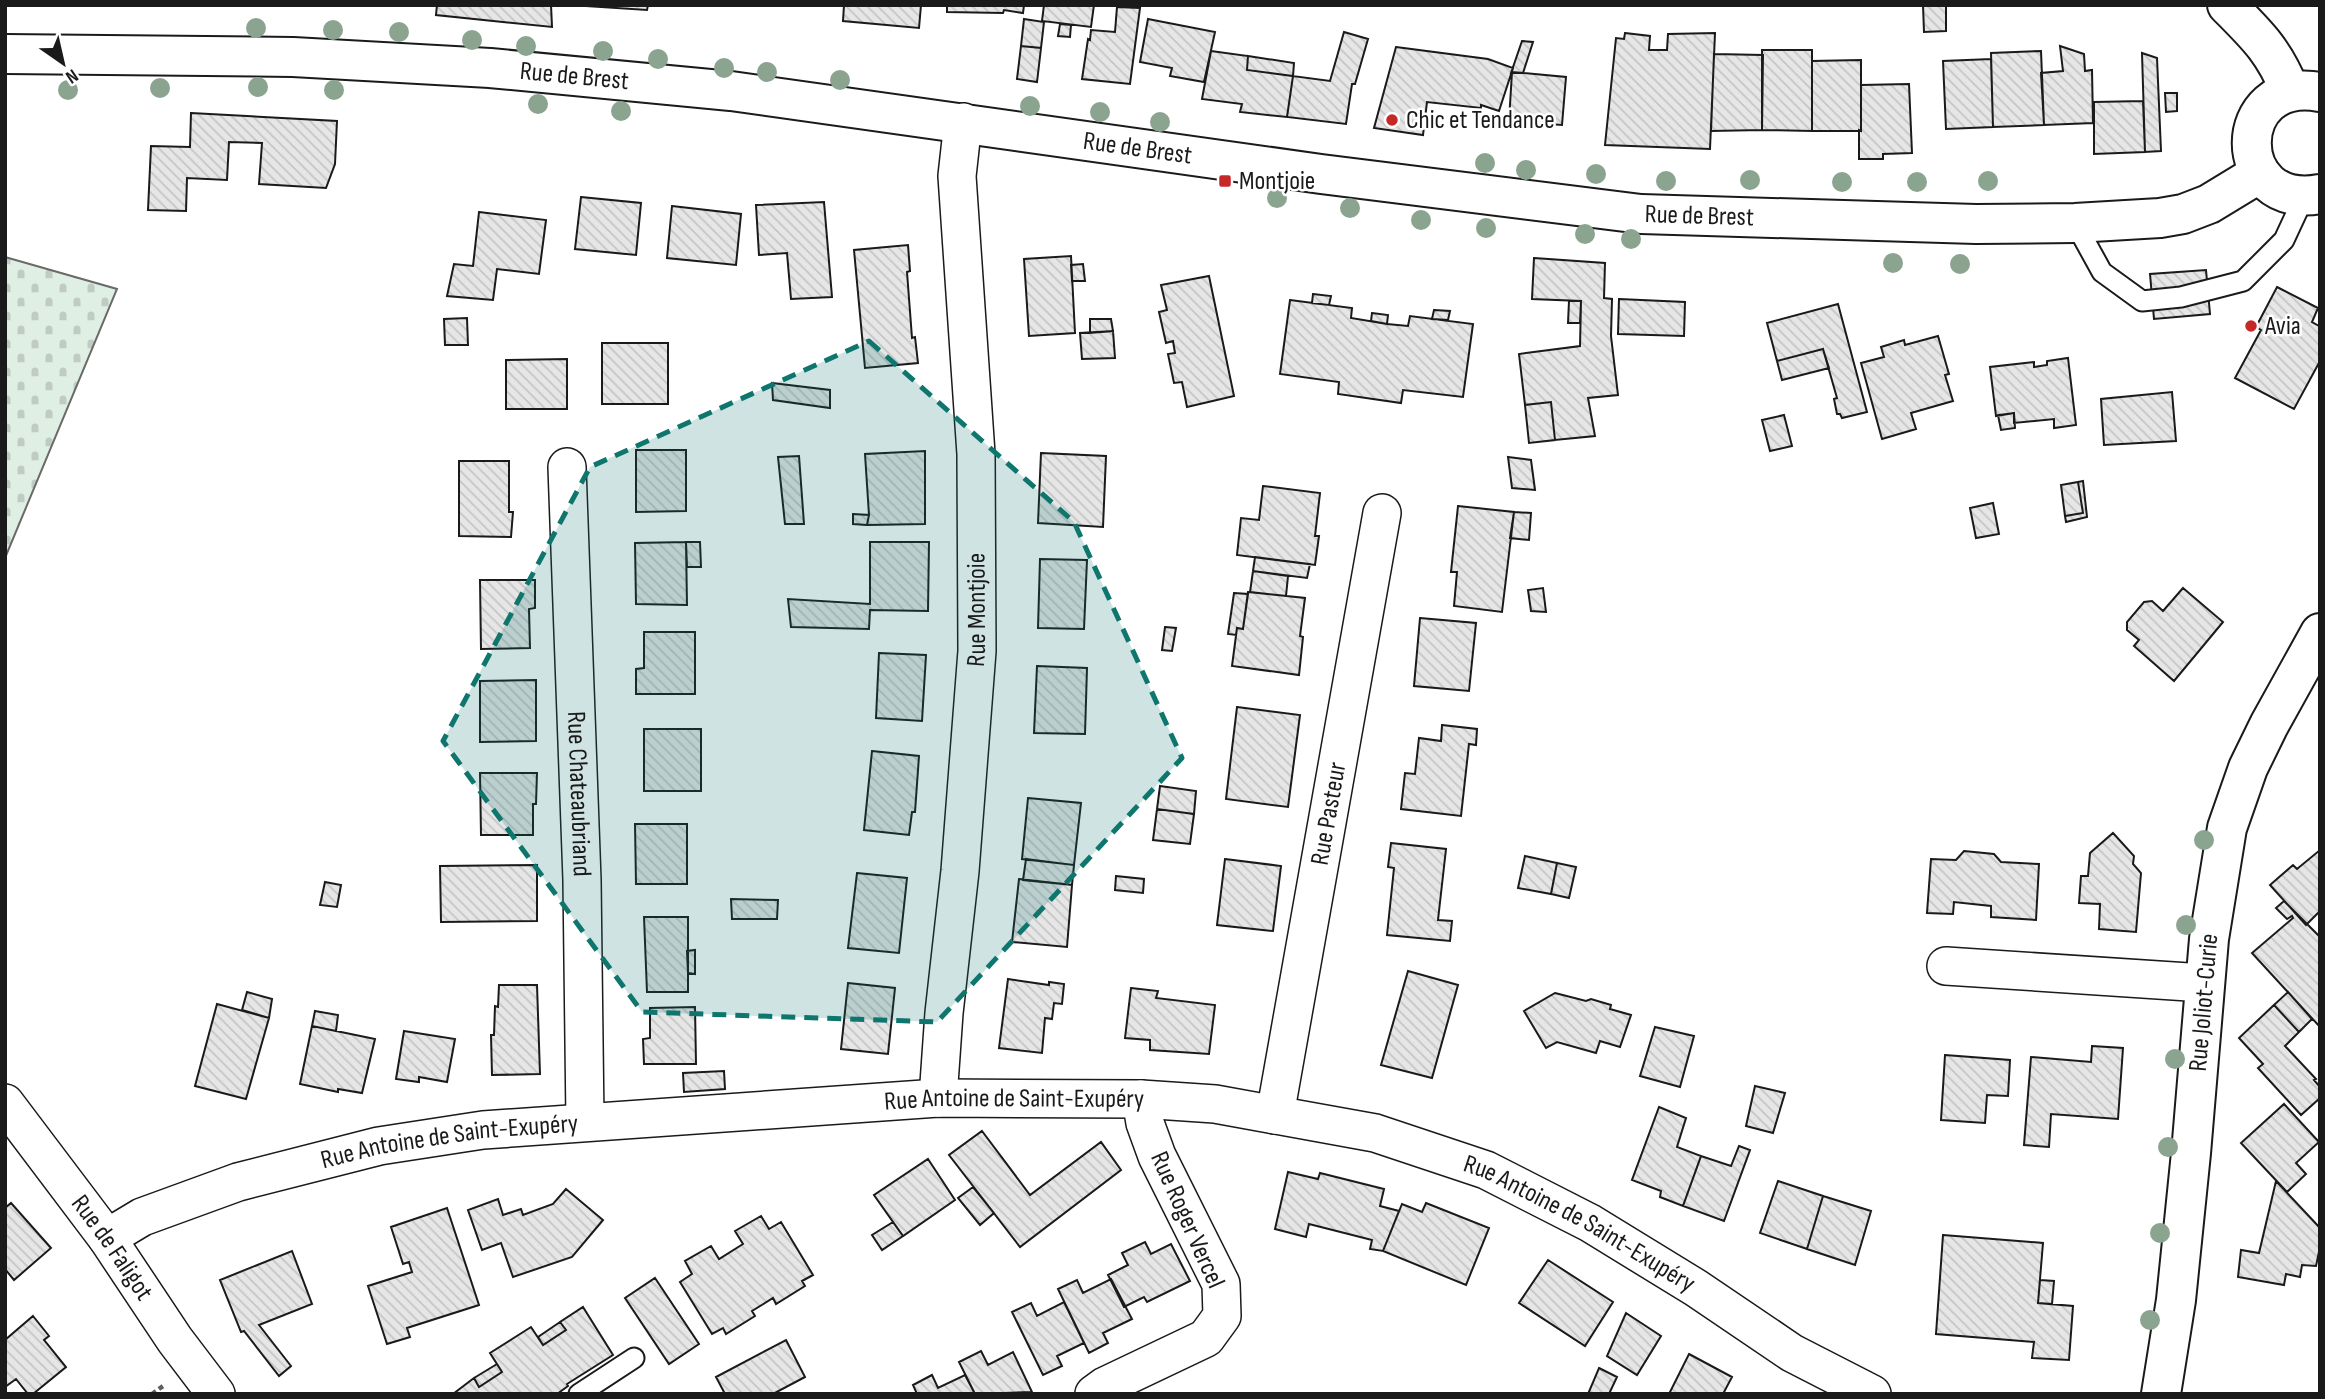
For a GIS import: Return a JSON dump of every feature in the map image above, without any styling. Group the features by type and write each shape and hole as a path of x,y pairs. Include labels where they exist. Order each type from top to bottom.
{"main road":[{"path":"2227,5 2266,44 2280,66 2305,92"},
{"name":"Rue de Brest","path":"5,54 293,57 491,68 731,91 1321,174 1642,214 1976,224 2075,223 2160,218 2183,214 2209,204 2259,173"},
{"path":"2305,92 2274,98 2262,110 2253,125 2250,141 2259,173 2272,186 2287,194 2312,195"},
{"name":"Rue Joliot-Curie","path":"2161,1394 2176,1300 2204,983 2227,828 2248,768 2320,633"}],"street":[{"name":"Rue Montjoie","path":"938,1098 944,1013 960,871 977,651 976,454 957,176 963,122"},
{"name":"Rue Chateaubriand","path":"567,467 582,880 585,1122"},
{"name":"Rue Pasteur","path":"1275,1115 1382,513"},
{"path":"1946,966 2204,983"},
{"name":"Rue Antoine de Saint-Exupéry","path":"107,1238 142,1217 238,1182 379,1146 483,1130 938,1098 1141,1099 1215,1104 1375,1133 1486,1170 1590,1223 1696,1288 1793,1353 1871,1394"},
{"name":"Rue Roger Vercel","path":"1094,1394 1105,1386 1206,1338 1222,1316 1221,1284 1157,1156 1145,1123 1141,1099"},
{"name":"Rue de Faligot","path":"5,1103 107,1238 174,1340 216,1394"}],"lane":[{"path":"2075,223 2102,272 2142,301 2181,297 2244,281 2284,240 2312,195"},
{"path":"579,1394 635,1357"}],"highlighted area":[{"path":"869,341 1074,522 1182,758 937,1022 642,1012 443,741 590,467"}],"green space":[{"path":"5,257 117,289 5,558"}],"building":[{"path":"437,5 551,5 552,27 436,15"},
{"path":"570,5 648,5 647,10"},
{"path":"844,5 921,5 919,28 843,21"},
{"path":"947,5 1024,5 1023,13 1004,10 1003,13 947,12"},
{"path":"1044,5 1094,5 1091,27 1042,21"},
{"path":"1923,5 1946,5 1946,31 1924,32"},
{"path":"1117,7 1140,8 1130,84 1082,79 1091,30 1115,32"},
{"path":"1024,19 1044,22 1041,48 1021,46"},
{"path":"1148,19 1215,32 1204,82 1170,76 1172,68 1140,62"},
{"path":"1060,24 1071,25 1070,37 1058,36"},
{"path":"1344,32 1368,39 1355,84 1352,84 1346,124 1287,117 1293,76 1330,81"},
{"path":"1625,33 1650,36 1649,50 1667,50 1668,34 1715,33 1710,149 1605,145 1616,38 1624,39"},
{"path":"1522,41 1533,42 1523,73 1511,73"},
{"path":"1021,46 1041,48 1037,82 1017,79"},
{"path":"2060,46 2084,54 2085,71 2092,70 2093,123 2044,125 2041,73 2063,71"},
{"path":"1396,47 1488,59 1513,68 1499,111 1481,105 1481,108 1427,102 1423,135 1374,128"},
{"path":"1762,50 1812,50 1812,131 1762,130"},
{"path":"1211,51 1248,56 1247,70 1293,76 1287,117 1240,112 1242,104 1202,99"},
{"path":"2041,51 2044,125 1993,127 1991,53"},
{"path":"2142,53 2157,58 2161,151 2145,152"},
{"path":"1714,54 1763,55 1762,130 1711,131"},
{"path":"1248,56 1294,63 1293,76 1247,70"},
{"path":"1991,59 1993,127 1946,129 1943,61"},
{"path":"1861,60 1861,131 1812,131 1812,61"},
{"path":"1512,72 1566,77 1562,125 1509,121"},
{"path":"1909,84 1912,153 1883,154 1883,159 1859,159 1861,85"},
{"path":"2165,93 2177,93 2177,111 2166,112"},
{"path":"2143,101 2145,152 2094,154 2094,102"},
{"path":"191,113 337,121 335,164 326,188 259,184 262,143 229,142 227,180 187,178 186,211 148,210 151,146 190,147"},
{"path":"581,197 641,203 636,255 575,249"},
{"path":"824,202 832,297 791,299 787,253 759,255 756,205"},
{"path":"672,206 741,214 736,265 667,258"},
{"path":"479,212 546,220 539,274 497,269 493,300 447,296 454,264 473,266"},
{"path":"908,245 910,271 907,272 912,338 915,337 918,363 865,368 854,250"},
{"path":"1071,256 1075,333 1029,336 1024,259"},
{"path":"1534,258 1605,263 1604,298 1612,299 1611,336 1618,395 1588,398 1595,436 1555,440 1551,402 1525,405 1519,354 1580,346 1581,301 1532,299"},
{"path":"1083,264 1085,281 1072,281 1071,265"},
{"path":"2206,270 2210,314 2154,319 2150,274"},
{"path":"1209,276 1234,396 1187,407 1182,382 1174,383 1168,354 1175,353 1173,341 1166,343 1159,312 1167,310 1161,285"},
{"path":"2277,287 2318,308 2312,322 2319,326 2320,361 2294,409 2235,378 2261,330 2256,327"},
{"path":"1313,294 1331,296 1329,305 1312,303"},
{"path":"1619,299 1685,302 1684,336 1618,334"},
{"path":"1290,300 1352,308 1351,318 1387,324 1408,326 1410,316 1473,324 1463,397 1403,390 1401,403 1338,394 1339,382 1280,374"},
{"path":"1569,301 1581,301 1580,323 1568,323"},
{"path":"1838,304 1867,412 1842,418 1837,414 1834,399 1837,398 1823,349 1777,361 1767,323"},
{"path":"1434,310 1450,311 1448,320 1432,319"},
{"path":"1372,313 1388,315 1387,324 1371,321"},
{"path":"467,318 468,345 445,345 444,319"},
{"path":"1090,319 1111,319 1113,331 1090,333"},
{"path":"1113,331 1115,358 1082,359 1080,333"},
{"path":"1938,336 1949,374 1945,375 1953,401 1911,413 1916,429 1882,439 1861,363 1884,357 1881,347 1904,340 1905,345"},
{"path":"602,343 668,343 668,404 602,404"},
{"path":"1823,349 1829,368 1782,380 1777,361"},
{"path":"2068,358 2076,425 2054,428 2054,419 2014,423 2014,413 1996,416 1990,367 2034,362 2034,367 2047,365 2047,361"},
{"path":"567,359 567,409 506,409 506,360"},
{"path":"772,383 830,390 830,408 773,400"},
{"path":"2172,392 2176,441 2104,445 2101,399"},
{"path":"1551,402 1555,440 1529,443 1525,405"},
{"path":"2014,413 2015,428 2001,430 1998,415"},
{"path":"1784,415 1792,446 1770,451 1762,420"},
{"path":"636,450 686,450 686,511 636,512"},
{"path":"925,451 925,524 867,525 869,515 865,454"},
{"path":"1041,453 1106,456 1103,527 1038,523"},
{"path":"799,456 804,524 785,524 778,457"},
{"path":"1508,457 1531,460 1535,490 1512,488"},
{"path":"459,461 509,461 509,512 513,512 511,537 459,536"},
{"path":"2083,481 2087,517 2066,522 2065,516 2083,513 2078,482"},
{"path":"2078,482 2083,513 2065,516 2061,485"},
{"path":"1263,486 1320,493 1315,565 1237,555 1241,518 1259,520"},
{"path":"1993,503 1999,534 1976,538 1970,508"},
{"path":"1458,506 1514,512 1502,612 1454,606 1457,572 1451,572"},
{"path":"1514,512 1531,513 1529,540 1510,538"},
{"path":"853,514 869,515 867,525 853,524"},
{"path":"686,542 700,542 701,567 687,567"},
{"path":"686,542 687,605 636,604 635,543"},
{"path":"870,542 929,542 928,611 870,610 869,629 791,627 788,599 870,604"},
{"path":"1255,557 1310,564 1307,578 1253,571"},
{"path":"1040,559 1087,560 1084,629 1038,628"},
{"path":"1253,571 1288,576 1286,596 1250,592"},
{"path":"480,580 535,580 535,608 529,609 530,648 481,649"},
{"path":"1543,588 1546,612 1531,611 1528,590"},
{"path":"2183,588 2223,622 2174,681 2134,646 2139,640 2127,630 2127,622 2144,602 2152,601 2163,611"},
{"path":"1248,592 1305,598 1299,675 1232,666 1237,628 1243,629"},
{"path":"1234,593 1248,594 1243,629 1237,628 1236,635 1228,634"},
{"path":"1420,618 1476,623 1469,691 1414,686"},
{"path":"1165,627 1176,628 1172,651 1162,650"},
{"path":"644,632 695,632 695,694 636,694 636,669 644,668"},
{"path":"879,653 926,655 922,721 876,718"},
{"path":"1037,666 1087,668 1085,734 1034,733"},
{"path":"536,680 536,741 480,742 480,681"},
{"path":"1237,707 1300,715 1288,807 1226,799"},
{"path":"1442,725 1477,729 1476,745 1469,744 1461,816 1401,809 1405,773 1415,774 1419,738 1441,741"},
{"path":"644,729 701,729 701,791 644,791"},
{"path":"872,751 919,756 915,812 912,812 909,835 864,830"},
{"path":"480,773 537,773 533,835 481,835"},
{"path":"1160,786 1196,791 1194,814 1157,809"},
{"path":"1028,798 1081,803 1074,865 1022,859"},
{"path":"1157,809 1194,814 1190,844 1153,840"},
{"path":"635,824 687,824 687,884 636,884"},
{"path":"2113,833 2134,856 2133,864 2141,873 2136,932 2099,929 2100,904 2079,903 2081,876 2088,876 2090,853"},
{"path":"1391,843 1446,849 1438,920 1452,921 1450,941 1387,935 1394,868 1388,867"},
{"path":"2320,850 2320,911 2306,925 2270,885 2293,865 2297,869"},
{"path":"1964,851 1994,854 2001,862 2039,864 2036,920 1991,917 1991,906 1954,902 1953,914 1927,913 1931,859 1956,860"},
{"path":"1525,856 1557,863 1551,894 1518,888"},
{"path":"1026,859 1074,865 1072,885 1023,880"},
{"path":"1225,859 1281,866 1273,931 1217,925"},
{"path":"1557,863 1576,867 1569,898 1551,894"},
{"path":"537,865 537,921 441,922 440,866"},
{"path":"857,873 907,878 899,953 848,948"},
{"path":"1116,876 1144,879 1143,893 1115,890"},
{"path":"1019,879 1072,885 1067,947 1012,942"},
{"path":"325,882 341,885 337,907 320,905"},
{"path":"731,899 778,900 777,919 732,919"},
{"path":"2284,901 2320,937 2320,1027 2252,953 2293,918 2292,916 2287,919 2276,908"},
{"path":"644,917 688,917 688,992 647,992"},
{"path":"695,950 695,974 688,973 687,951"},
{"path":"1408,971 1458,985 1432,1078 1381,1065"},
{"path":"1008,979 1049,985 1049,982 1064,984 1062,1004 1054,1003 1052,1019 1045,1018 1042,1053 999,1048"},
{"path":"848,983 895,988 888,1054 841,1049"},
{"path":"499,985 537,985 540,1074 492,1075 491,1035 494,1035"},
{"path":"1131,988 1158,991 1156,998 1215,1005 1209,1054 1150,1050 1150,1040 1125,1038"},
{"path":"247,992 272,999 269,1018 242,1010"},
{"path":"2288,992 2312,1019 2299,1032 2274,1005"},
{"path":"1555,993 1586,1001 1591,999 1611,1005 1610,1009 1631,1015 1620,1047 1600,1041 1596,1053 1557,1042 1546,1048 1524,1011"},
{"path":"217,1004 269,1018 246,1099 195,1086"},
{"path":"2274,1005 2299,1032 2285,1046 2316,1079 2314,1080 2320,1087 2320,1098 2301,1115 2258,1068 2263,1064 2239,1038"},
{"path":"695,1007 696,1064 644,1064 643,1039 650,1038 650,1008"},
{"path":"315,1011 338,1015 336,1031 312,1026"},
{"path":"312,1026 375,1039 362,1093 338,1089 338,1092 300,1084"},
{"path":"1655,1027 1694,1036 1680,1087 1640,1076"},
{"path":"404,1031 455,1039 447,1082 419,1077 419,1082 396,1079"},
{"path":"2092,1046 2123,1048 2118,1119 2051,1114 2049,1147 2024,1145 2031,1057 2091,1062"},
{"path":"1945,1055 2010,1060 2008,1096 1987,1095 1985,1123 1941,1120"},
{"path":"724,1071 725,1089 684,1092 683,1073"},
{"path":"1755,1086 1785,1093 1773,1133 1746,1126"},
{"path":"2284,1104 2319,1142 2296,1163 2306,1174 2287,1192 2241,1143"},
{"path":"1659,1107 1686,1118 1677,1147 1701,1156 1683,1206 1660,1197 1661,1191 1632,1180"},
{"path":"982,1131 1030,1195 1101,1142 1121,1170 1020,1247 949,1155"},
{"path":"1739,1146 1750,1150 1724,1221 1683,1206 1701,1156 1731,1166"},
{"path":"928,1159 955,1200 903,1236 874,1195"},
{"path":"1288,1172 1318,1179 1320,1173 1384,1189 1380,1206 1399,1211 1383,1251 1370,1249 1372,1240 1309,1224 1306,1237 1275,1229"},
{"path":"1778,1181 1823,1196 1807,1249 1760,1233"},
{"path":"2276,1181 2320,1228 2316,1266 2302,1265 2300,1277 2286,1274 2284,1285 2238,1277 2241,1250 2259,1253"},
{"path":"973,1187 994,1213 980,1225 958,1198"},
{"path":"566,1189 603,1220 572,1257 513,1277 501,1243 482,1250 468,1210 498,1199 503,1215 521,1209 523,1215 553,1204"},
{"path":"1823,1196 1871,1211 1855,1265 1807,1249"},
{"path":"11,1203 51,1248 14,1280 5,1269 5,1208"},
{"path":"1426,1203 1489,1228 1466,1285 1383,1251 1402,1204 1422,1212"},
{"path":"447,1208 479,1305 407,1328 410,1337 387,1344 368,1286 412,1272 409,1262 403,1264 391,1227"},
{"path":"761,1216 769,1229 781,1222 813,1275 802,1281 805,1286 776,1304 773,1298 752,1311 755,1316 726,1334 723,1328 712,1334 680,1282 692,1274 685,1261 711,1246 719,1259 743,1244 735,1231"},
{"path":"893,1222 903,1236 882,1250 872,1235"},
{"path":"1943,1235 2043,1243 2038,1303 2073,1306 2069,1360 2032,1358 2034,1342 1936,1334"},
{"path":"1145,1242 1151,1254 1171,1244 1190,1281 1147,1302 1144,1297 1124,1307 1108,1275 1128,1265 1122,1253"},
{"path":"292,1251 312,1304 259,1325 291,1366 279,1376 244,1331 241,1332 220,1280"},
{"path":"1548,1260 1613,1302 1585,1346 1519,1303"},
{"path":"655,1278 699,1344 669,1364 625,1298"},
{"path":"1111,1279 1132,1319 1103,1333 1108,1343 1089,1353 1058,1289 1077,1280 1083,1293"},
{"path":"2040,1280 2054,1281 2052,1304 2038,1303"},
{"path":"1064,1302 1084,1343 1057,1356 1062,1366 1043,1375 1012,1312 1031,1303 1037,1316"},
{"path":"583,1307 613,1355 567,1384 568,1386 557,1394 453,1394 474,1378 479,1387 502,1372 490,1353 531,1327 543,1345 566,1330 560,1322"},
{"path":"1626,1313 1661,1336 1637,1375 1607,1356"},
{"path":"33,1316 49,1336 44,1340 66,1367 33,1394 28,1394 16,1379 5,1387 5,1340"},
{"path":"560,1322 566,1330 543,1345 538,1337"},
{"path":"786,1340 805,1377 773,1394 725,1394 716,1377"},
{"path":"981,1351 988,1365 1013,1352 1032,1392 975,1394 959,1362"},
{"path":"1689,1354 1732,1377 1723,1394 1669,1394"},
{"path":"497,1364 502,1372 479,1387 474,1378"},
{"path":"1599,1368 1617,1377 1609,1394 1588,1394"},
{"path":"932,1375 938,1388 965,1375 975,1394 917,1394 913,1385"}],"place":[{"name":"Chic et Tendance","path":"1392,120"},
{"name":"Montjoie","path":"1225,181"},
{"name":"Avia","path":"2251,326"}]}
